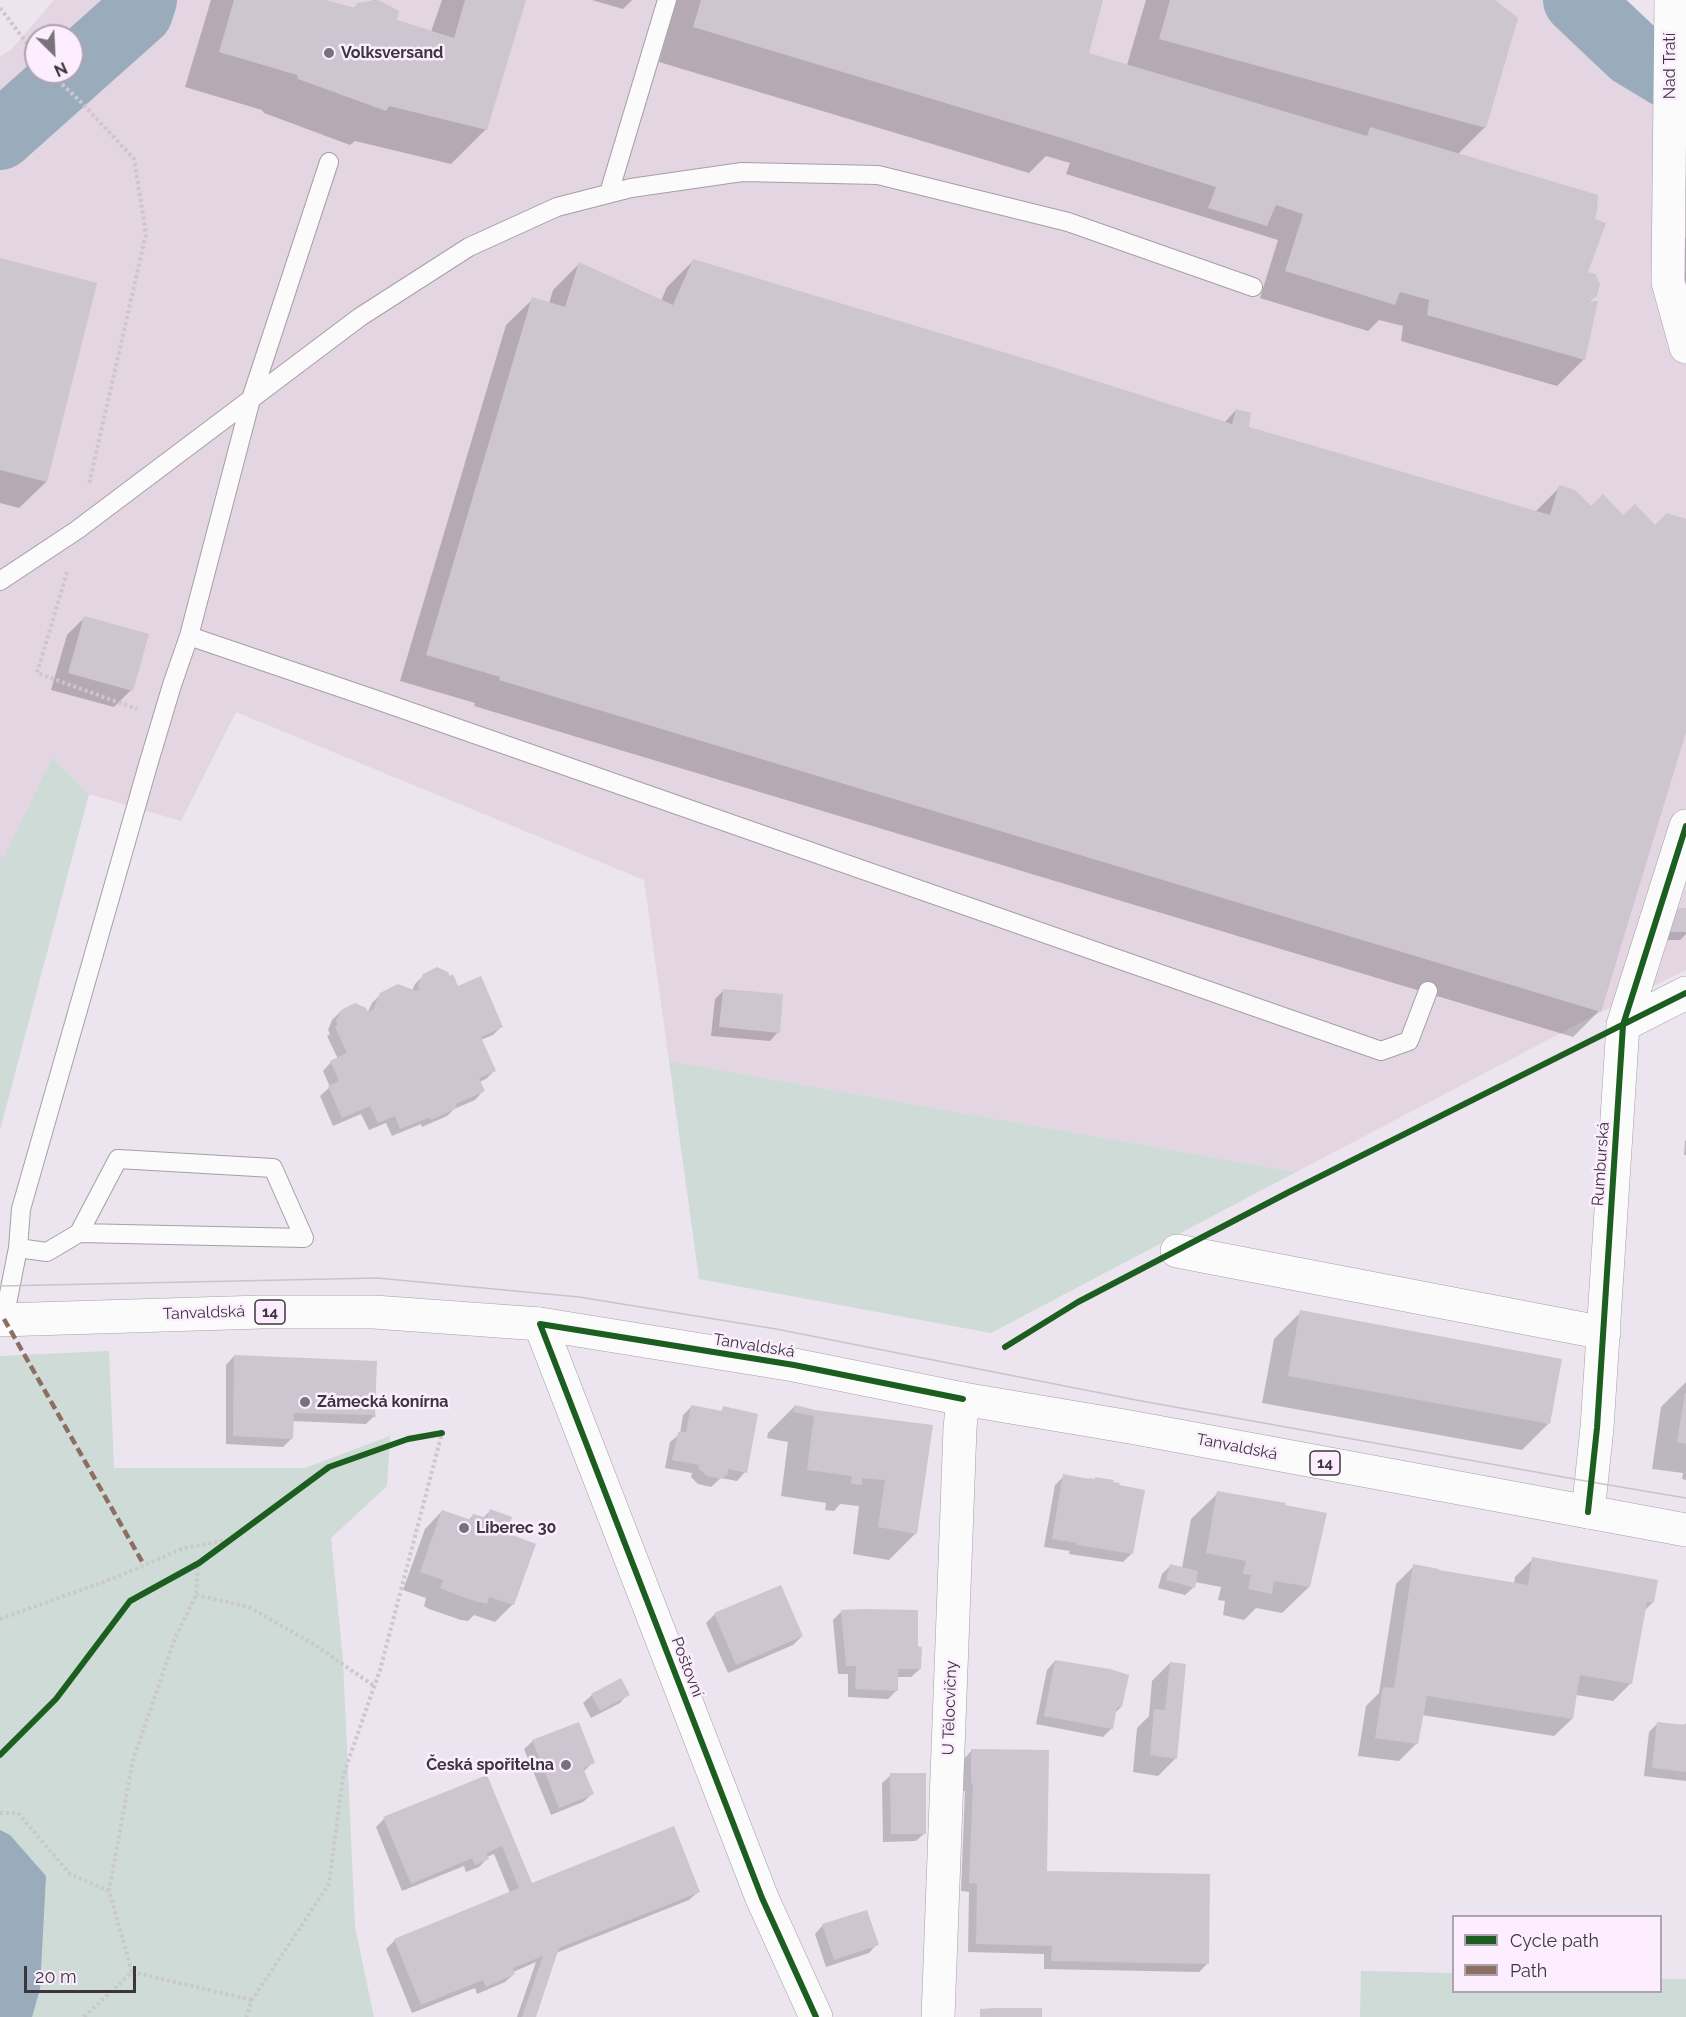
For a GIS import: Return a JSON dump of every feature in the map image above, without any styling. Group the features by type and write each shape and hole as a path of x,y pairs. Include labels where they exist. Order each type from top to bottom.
{"street":[{"name":"Nad Tratí","path":"1671,0 1668,282 1686,347"},
{"name":"Rumburská","path":"1588,1512 1598,1428 1623,1025 1686,826"},
{"path":"1623,1025 1686,993"},
{"path":"1177,1251 1604,1333"},
{"name":"Tanvaldská","path":"2,1319 262,1311 374,1312 540,1324 794,1365 963,1399 1130,1427 1686,1530"},
{"name":"Poštovní","path":"540,1324 762,1898 816,2017"},
{"name":"U Tělocvičny","path":"938,2017 960,1428 963,1399"}],"lane":[{"path":"609,193 667,0"},
{"path":"2,1319 18,1248 21,1209 148,765 189,636 251,399 329,162"},
{"path":"0,581 77,530 360,317 469,247 557,207 609,193 742,172 878,175 1068,222 1253,287"},
{"path":"189,636 1381,1051 1409,1041 1428,991"},
{"path":"18,1248 47,1252 79,1233 118,1159 273,1168 304,1238 79,1233"}],"path":[{"path":"0,8 24,39"},
{"path":"62,84 134,159 146,234 74,550 37,673 144,712"},
{"path":"1228,1224 1623,1025"},
{"path":"1005,1347 1078,1302 1177,1251"},
{"path":"0,1755 56,1699 130,1601 199,1563 329,1467 408,1440 442,1433 380,1670 343,1776 329,1884 252,2000 246,2017"},
{"path":"0,1619 117,1577 184,1548 231,1540"},
{"path":"132,1972 109,1891 133,1760 175,1638 196,1595 199,1563"},
{"path":"196,1595 249,1607 315,1645 374,1686"},
{"path":"0,1813 18,1814 70,1874 109,1891"},
{"path":"132,1972 252,2000"},
{"path":"84,2017 132,1972"}],"shaded area":[{"path":"54,0 1625,0 1656,33 1686,53 1686,970 1296,1172 669,1061 644,880 236,712 181,821 89,794 52,757 4,858 0,858 0,56 10,51 24,35 24,84 84,84 84,24 33,24"},
{"path":"52,757 89,794 0,1130 0,858 4,857"},
{"path":"669,1061 1296,1172 991,1333 699,1279"},
{"path":"109,1351 114,1468 305,1468 390,1436 387,1486 331,1538 343,1660 355,1927 374,2017 0,2017 0,1356"},
{"path":"1361,1971 1452,1973 1452,1993 1662,1993 1662,1979 1686,1979 1686,2017 1360,2017"}],"water":[{"path":"0,1830 10,1835 46,1876 40,1989 32,2017 0,2017"}],"building":[{"path":"234,0 326,0 355,8 357,3 378,0 399,11 397,20 454,38 465,0 526,0 487,130 389,106 386,111 298,79 297,75 219,52"},
{"path":"701,0 1103,0 1089,53 1367,136 1370,127 1598,195 1595,219 1606,223 1588,272 1595,274 1600,284 1597,296 1588,302 1598,301 1585,360 1427,315 1429,300 1400,292 1395,305 1285,271 1303,214 1276,205 1267,226 1208,208 1216,187 693,27"},
{"path":"1170,0 1495,0 1518,18 1486,128 1159,39"},
{"path":"0,258 97,283 47,482 0,470"},
{"path":"693,259 1036,362 1232,424 1236,409 1251,413 1249,427 1550,515 1559,485 1575,490 1591,506 1603,494 1623,515 1635,504 1655,525 1667,513 1686,519 1686,732 1601,1012 499,680 500,677 426,655 532,297 565,307 579,262 673,305"},
{"path":"84,616 149,634 133,691 68,673"},
{"path":"1686,908 1686,932 1670,932 1671,909"},
{"path":"437,967 448,972 450,976 453,974 458,986 481,976 503,1027 481,1037 496,1071 479,1078 485,1091 456,1104 457,1108 431,1120 430,1117 400,1129 395,1116 378,1123 370,1106 342,1118 328,1086 339,1081 330,1061 347,1053 335,1027 338,1025 336,1021 341,1010 355,1003 366,1008 368,1012 373,1010 380,993 398,984 416,991 420,989 418,985 423,974"},
{"path":"723,989 783,994 780,1033 719,1027"},
{"path":"1300,1310 1562,1359 1550,1424 1288,1376"},
{"name":"Zámecká konírna","path":"234,1355 377,1361 376,1416 374,1418 373,1415 294,1413 293,1439 233,1436"},
{"path":"1686,1393 1686,1444 1677,1442"},
{"path":"691,1405 722,1411 723,1406 758,1414 747,1473 728,1469 728,1474 721,1479 707,1476 698,1468 699,1465 672,1460 678,1432 686,1432"},
{"path":"795,1405 815,1410 933,1425 917,1534 878,1527 885,1480 862,1478 862,1485 851,1484 852,1476 807,1470 814,1416 793,1412"},
{"path":"1063,1474 1089,1479 1095,1479 1095,1477 1114,1480 1113,1482 1120,1483 1119,1485 1145,1490 1133,1554 1052,1539"},
{"path":"1217,1491 1327,1513 1310,1587 1274,1581 1272,1594 1248,1589 1251,1575 1243,1574 1246,1561 1206,1553"},
{"path":"490,1509 512,1517 507,1533 536,1544 514,1605 489,1597 487,1604 480,1603 440,1588 443,1580 420,1572 442,1510 471,1520 473,1514 487,1518"},
{"path":"1532,1557 1658,1580 1654,1603 1647,1602 1632,1684 1580,1675 1573,1719 1427,1696 1418,1744 1375,1738 1383,1687 1394,1688 1413,1564 1528,1585"},
{"path":"1170,1564 1198,1571 1195,1588 1166,1580"},
{"path":"781,1585 803,1636 736,1665 714,1613"},
{"path":"841,1610 918,1610 918,1646 922,1647 921,1669 898,1669 898,1691 855,1689 856,1666 846,1666"},
{"path":"1055,1660 1110,1669 1129,1675 1122,1707 1117,1707 1113,1729 1044,1716"},
{"path":"1170,1662 1186,1664 1177,1759 1150,1755 1154,1709 1165,1710"},
{"path":"621,1678 630,1695 600,1711 591,1694"},
{"name":"Česká spořitelna","path":"579,1722 595,1763 583,1768 594,1794 559,1808 532,1740"},
{"path":"1657,1722 1686,1725 1686,1772 1652,1768"},
{"path":"971,1749 1049,1750 1047,1871 1210,1874 1209,1964 1051,1961 1052,1946 976,1944 977,1884 969,1883 973,1783 971,1784"},
{"path":"890,1773 926,1773 926,1834 891,1834"},
{"path":"487,1775 532,1883 674,1826 700,1892 559,1948 536,2017 522,2017 543,1956 513,1968 515,1974 486,1987 483,1980 421,2005 394,1939 519,1888 502,1846 486,1853 489,1859 475,1865 472,1858 411,1884 383,1817"},
{"path":"867,1910 879,1945 834,1960 822,1924"},
{"path":"1042,2008 1042,2017 980,2017 980,2009"}],"waterway":[{"path":"0,136 139,12 143,0"},
{"path":"1577,0 1633,53 1686,85"}],"tram line":[{"path":"0,1286 377,1278 579,1297 776,1329 1136,1400 1686,1498"}],"marked path":[{"path":"4,1319 144,1565"}],"cycle path":[{"path":"1588,1512 1597,1428 1623,1025 1686,826"},
{"path":"1005,1347 1078,1302 1289,1192 1686,993"},
{"path":"540,1324 762,1898 816,2017"},
{"path":"540,1324 794,1365 963,1399"},
{"path":"0,1755 56,1699 130,1601 199,1563 329,1467 408,1439 442,1433"}],"place":[{"name":"Volksversand","path":"329,53"},
{"name":"Zámecká konírna","path":"305,1402"},
{"name":"Liberec 30","path":"464,1528"},
{"name":"Česká spořitelna","path":"566,1765"}]}
